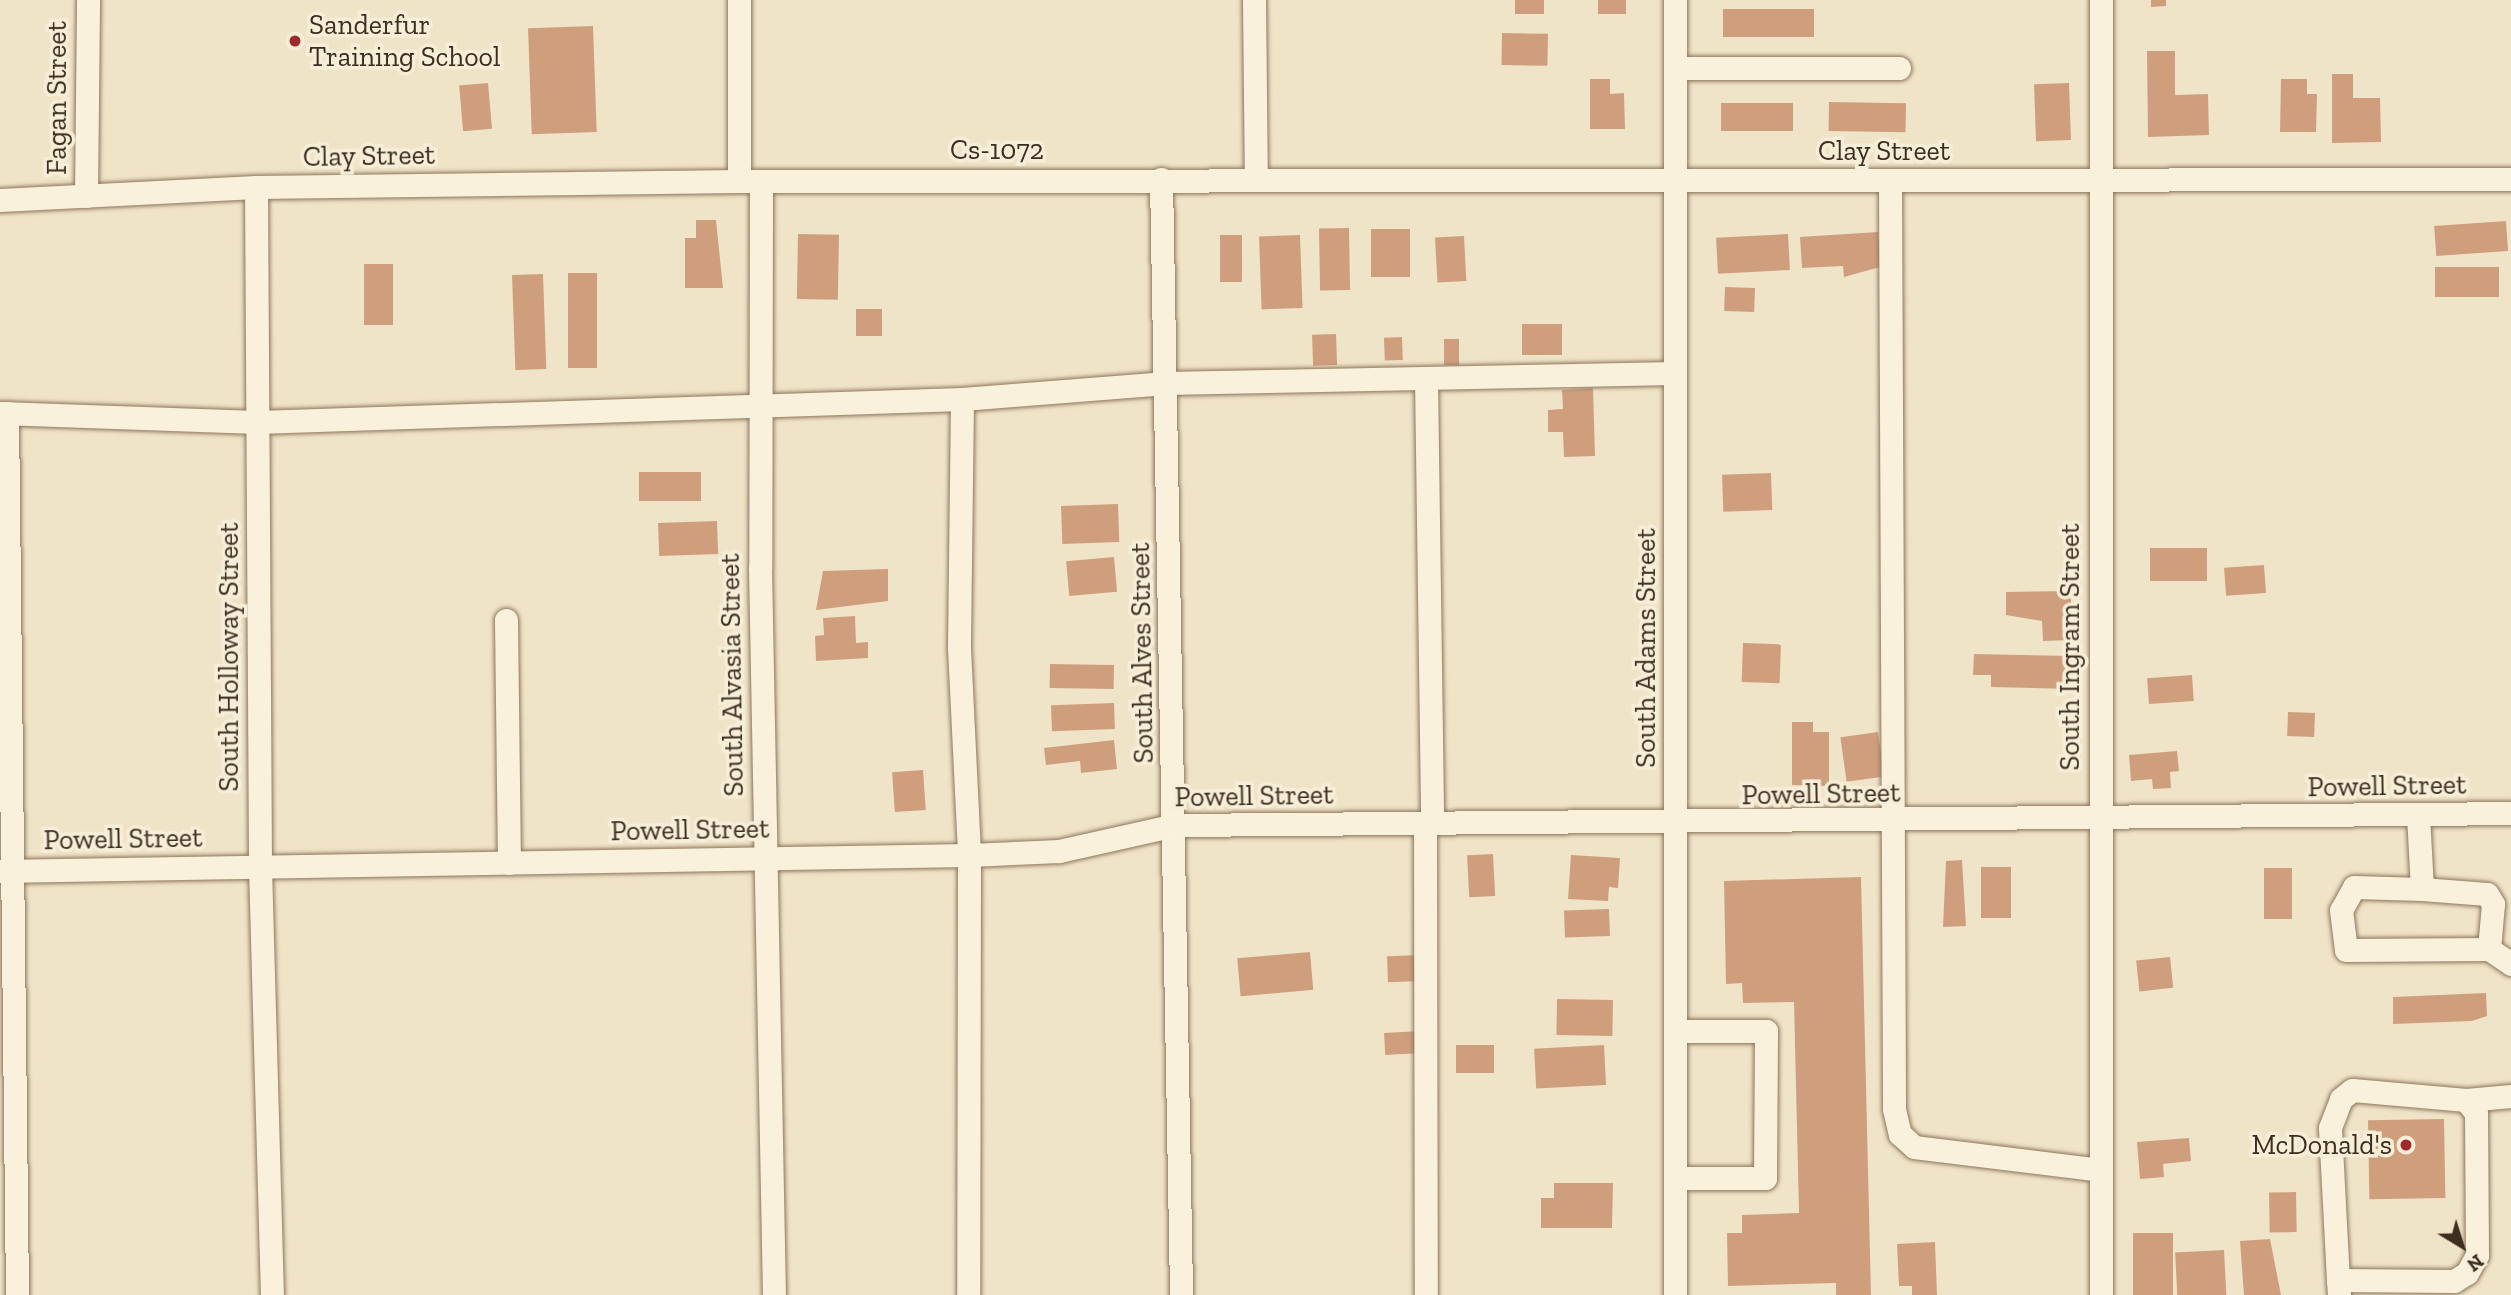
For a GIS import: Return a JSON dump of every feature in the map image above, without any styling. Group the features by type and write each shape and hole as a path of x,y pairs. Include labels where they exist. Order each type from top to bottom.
{"street":[{"name":"Fagan Street","path":"86,196 88,0"},
{"name":"South Alvasia Street","path":"738,0 760,402 764,858 774,1295"},
{"path":"1254,0 1256,178"},
{"name":"South Adams Street","path":"1675,0 1675,1295"},
{"name":"South Ingram Street","path":"2101,0 2101,1295"},
{"path":"1675,68 1899,68"},
{"name":"Clay Street","path":"1256,178 2101,181 2511,179"},
{"name":"Cs-1072","path":"750,181 1256,178"},
{"name":"South Alves Street","path":"1161,179 1175,825 1181,1295"},
{"path":"1890,180 1895,427 1890,823 1894,1109 1900,1134 1914,1147 1943,1154 2044,1159 2101,1170"},
{"name":"Clay Street","path":"0,200 256,187 750,181"},
{"name":"South Holloway Street","path":"256,187 260,867 272,1295"},
{"path":"17,1295 8,1177 3,413 257,422 760,402 962,399 1167,383 1675,373"},
{"path":"1426,378 1429,824 1426,1295"},
{"path":"962,399 959,648 969,855 968,1295"},
{"path":"506,620 509,863"},
{"name":"Powell Street","path":"6,871 1059,852 1175,825 1676,825 2511,814"},
{"path":"2418,815 2422,889"},
{"path":"2489,949 2493,904 2487,894 2354,887 2341,910 2346,950 2489,949 2511,964"},
{"path":"1675,1031 1766,1031 1766,1044 1765,1178 1675,1178"},
{"path":"2466,1100 2476,1113 2477,1255 2467,1273 2454,1281 2338,1288 2330,1129 2340,1099 2352,1090 2466,1100 2511,1096"}],"building":[{"path":"1515,0 1544,0 1544,14 1515,14"},
{"path":"1598,0 1626,0 1626,14 1598,14"},
{"path":"2151,0 2166,0 2166,6 2151,7"},
{"path":"1723,9 1814,9 1814,37 1723,37"},
{"path":"593,26 597,132 532,134 528,28"},
{"path":"1502,33 1548,34 1547,66 1501,65"},
{"path":"2147,51 2175,51 2175,95 2208,94 2209,135 2148,137"},
{"path":"2332,74 2353,74 2353,98 2380,98 2381,142 2332,143"},
{"path":"1590,79 1610,79 1610,94 1624,93 1625,129 1590,129"},
{"path":"2281,79 2307,79 2307,94 2317,94 2316,132 2280,132"},
{"path":"488,83 492,129 463,131 459,86"},
{"path":"2069,83 2071,140 2036,141 2034,84"},
{"path":"1829,102 1906,103 1905,132 1828,131"},
{"path":"1721,103 1793,103 1793,131 1721,131"},
{"path":"696,220 716,220 723,288 685,288 685,238 696,238"},
{"path":"2506,221 2508,251 2436,256 2434,226"},
{"path":"1349,228 1350,290 1320,291 1319,229"},
{"path":"1371,229 1410,229 1410,277 1371,277"},
{"path":"1878,232 1880,267 1844,277 1843,266 1802,268 1800,237"},
{"path":"798,234 839,235 838,300 797,299"},
{"path":"1788,234 1790,270 1718,274 1716,238"},
{"path":"1220,235 1242,235 1242,282 1220,282"},
{"path":"1300,235 1303,308 1262,309 1259,236"},
{"path":"1464,236 1466,281 1437,282 1435,238"},
{"path":"364,264 393,264 393,325 364,325"},
{"path":"2435,267 2499,267 2499,297 2435,297"},
{"path":"568,273 597,273 597,368 568,368"},
{"path":"543,274 546,369 515,370 512,275"},
{"path":"1725,287 1755,288 1754,312 1724,311"},
{"path":"856,309 882,309 882,336 856,336"},
{"path":"1522,324 1562,324 1562,355 1522,355"},
{"path":"1336,334 1337,365 1313,366 1312,335"},
{"path":"1402,337 1403,360 1385,361 1384,338"},
{"path":"1444,339 1459,339 1459,365 1444,365"},
{"path":"1593,388 1595,456 1564,457 1563,432 1548,432 1548,410 1563,409 1562,390"},
{"path":"639,472 701,472 701,501 639,501"},
{"path":"1771,473 1772,510 1723,512 1722,475"},
{"path":"1118,504 1119,542 1062,544 1061,506"},
{"path":"717,521 718,554 659,556 658,523"},
{"path":"2150,548 2207,548 2207,581 2150,581"},
{"path":"1114,557 1117,592 1069,596 1066,561"},
{"path":"2264,565 2266,593 2226,596 2224,568"},
{"path":"888,569 888,601 816,610 823,571"},
{"path":"2071,591 2071,640 2043,641 2042,621 2006,615 2006,592"},
{"path":"855,616 856,643 868,642 868,658 816,661 815,636 824,635 823,618"},
{"path":"1743,643 1781,644 1780,683 1742,682"},
{"path":"1974,654 2072,656 2071,689 1991,687 1991,675 1973,675"},
{"path":"1050,664 1114,665 1114,689 1050,688"},
{"path":"2192,675 2194,701 2149,704 2147,678"},
{"path":"1114,703 1115,729 1052,731 1051,705"},
{"path":"2288,712 2315,713 2314,737 2287,736"},
{"path":"1792,722 1813,722 1813,732 1829,732 1829,786 1792,785"},
{"path":"1878,732 1884,777 1847,782 1840,737"},
{"path":"1114,740 1117,769 1081,773 1080,761 1046,765 1044,748"},
{"path":"2177,751 2179,771 2170,772 2171,788 2153,789 2152,779 2131,781 2129,755"},
{"path":"923,770 926,810 895,812 892,772"},
{"path":"1493,854 1495,896 1469,897 1467,855"},
{"path":"1571,855 1620,858 1618,888 1609,887 1608,901 1568,899"},
{"path":"1962,860 1966,926 1943,927 1946,861"},
{"path":"1981,867 2011,867 2011,918 1981,918"},
{"path":"2264,868 2292,868 2292,919 2264,919"},
{"path":"1861,877 1871,1295 1836,1295 1836,1283 1728,1286 1727,1233 1742,1233 1742,1215 1799,1213 1794,1002 1743,1003 1742,983 1726,984 1724,881"},
{"path":"1609,909 1610,936 1565,938 1564,911"},
{"path":"1310,952 1313,990 1241,996 1237,958"},
{"path":"1421,955 1422,981 1388,982 1387,956"},
{"path":"2170,957 2173,988 2139,991 2136,961"},
{"path":"2486,993 2487,1016 2472,1021 2393,1024 2393,997"},
{"path":"1557,999 1613,1000 1612,1036 1556,1035"},
{"path":"1421,1031 1422,1053 1385,1055 1384,1033"},
{"path":"1456,1045 1494,1045 1494,1073 1456,1073"},
{"path":"1604,1045 1606,1085 1536,1089 1534,1049"},
{"name":"McDonald's","path":"2444,1119 2445,1198 2369,1199 2368,1120"},
{"path":"2189,1138 2191,1161 2163,1164 2164,1177 2140,1179 2137,1142"},
{"path":"1554,1183 1613,1183 1612,1228 1541,1228 1541,1198 1554,1198"},
{"path":"2269,1192 2296,1192 2297,1232 2270,1232"},
{"path":"2133,1233 2173,1233 2173,1295 2133,1295"},
{"path":"2270,1239 2281,1295 2244,1295 2240,1241"},
{"path":"1935,1242 1937,1295 1912,1295 1912,1286 1899,1286 1897,1244"},
{"path":"2224,1250 2226,1295 2177,1295 2175,1253"}],"place":[{"name":"Sanderfur Training School","path":"295,41"},
{"name":"McDonald's","path":"2406,1145"}]}
